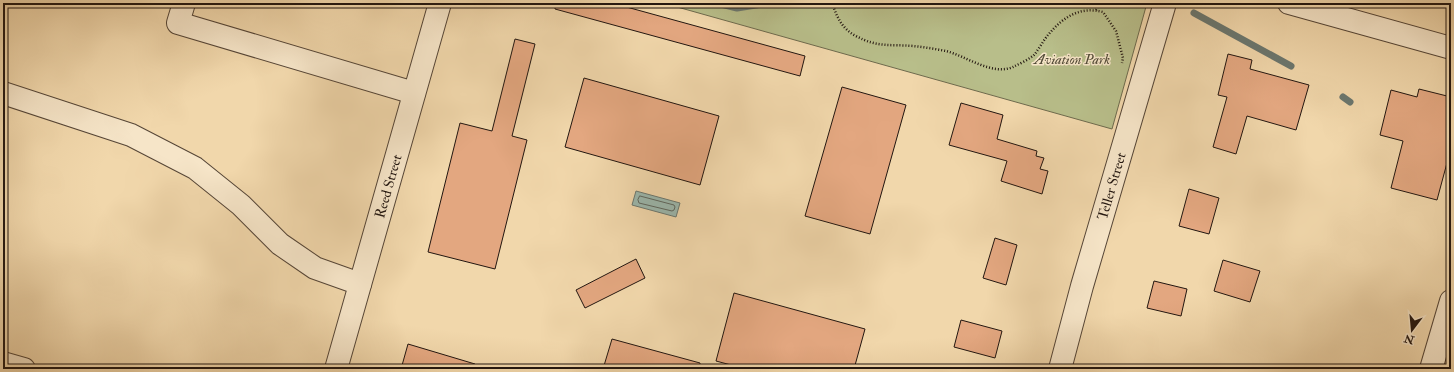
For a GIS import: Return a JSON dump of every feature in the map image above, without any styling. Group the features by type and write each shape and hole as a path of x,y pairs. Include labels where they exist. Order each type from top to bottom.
{"street":[{"path":"184,3 178,23 414,93"},
{"name":"Reed Street","path":"336,369 440,3"},
{"name":"Teller Street","path":"1060,369 1082,286 1165,3"},
{"path":"1289,3 1451,48"},
{"path":"3,93 131,135 195,168 241,205 280,244 315,268 360,284"},
{"path":"1431,369 1451,301"},
{"path":"3,363 24,369"}],"path":[{"path":"832,3 840,22 847,30 857,37 872,43 883,46 912,46 947,51 990,68 1004,69 1011,68 1033,56 1049,34 1066,18 1080,10 1096,10 1103,12 1116,31 1123,58 1122,65"},
{"path":"1096,10 1101,3"}],"green space":[{"name":"Aviation Park","path":"663,3 1147,3 1112,129"}],"water":[{"path":"636,191 680,203 676,217 632,205"}],"building":[{"path":"555,3 612,3 805,56 800,76 555,9"},
{"path":"515,39 535,44 512,136 527,140 495,269 428,252 460,123 492,131"},
{"path":"1228,54 1252,60 1250,69 1309,85 1296,130 1247,116 1236,154 1213,147 1227,97 1218,95"},
{"path":"584,78 719,116 700,185 565,147"},
{"path":"842,87 906,105 870,234 805,216"},
{"path":"1419,89 1451,97 1451,148 1437,200 1391,188 1403,141 1380,135 1391,90 1417,97"},
{"path":"961,103 1003,115 997,139 1037,151 1036,156 1044,158 1040,169 1048,171 1042,194 1001,181 1007,161 949,145"},
{"path":"1189,189 1219,198 1209,234 1179,226"},
{"path":"995,238 1017,245 1006,285 983,278"},
{"path":"636,259 645,278 585,308 576,290"},
{"path":"1223,260 1260,271 1250,302 1214,291"},
{"path":"1154,281 1187,289 1181,316 1147,308"},
{"path":"734,293 865,329 854,369 746,369 716,361"},
{"path":"961,320 1002,331 995,358 954,347"},
{"path":"612,339 700,363 700,369 603,369"},
{"path":"408,344 475,364 474,369 401,369"}],"waterway":[{"path":"717,3 737,8 768,3"},
{"path":"1194,13 1291,66"},
{"path":"1343,97 1350,102"}]}
